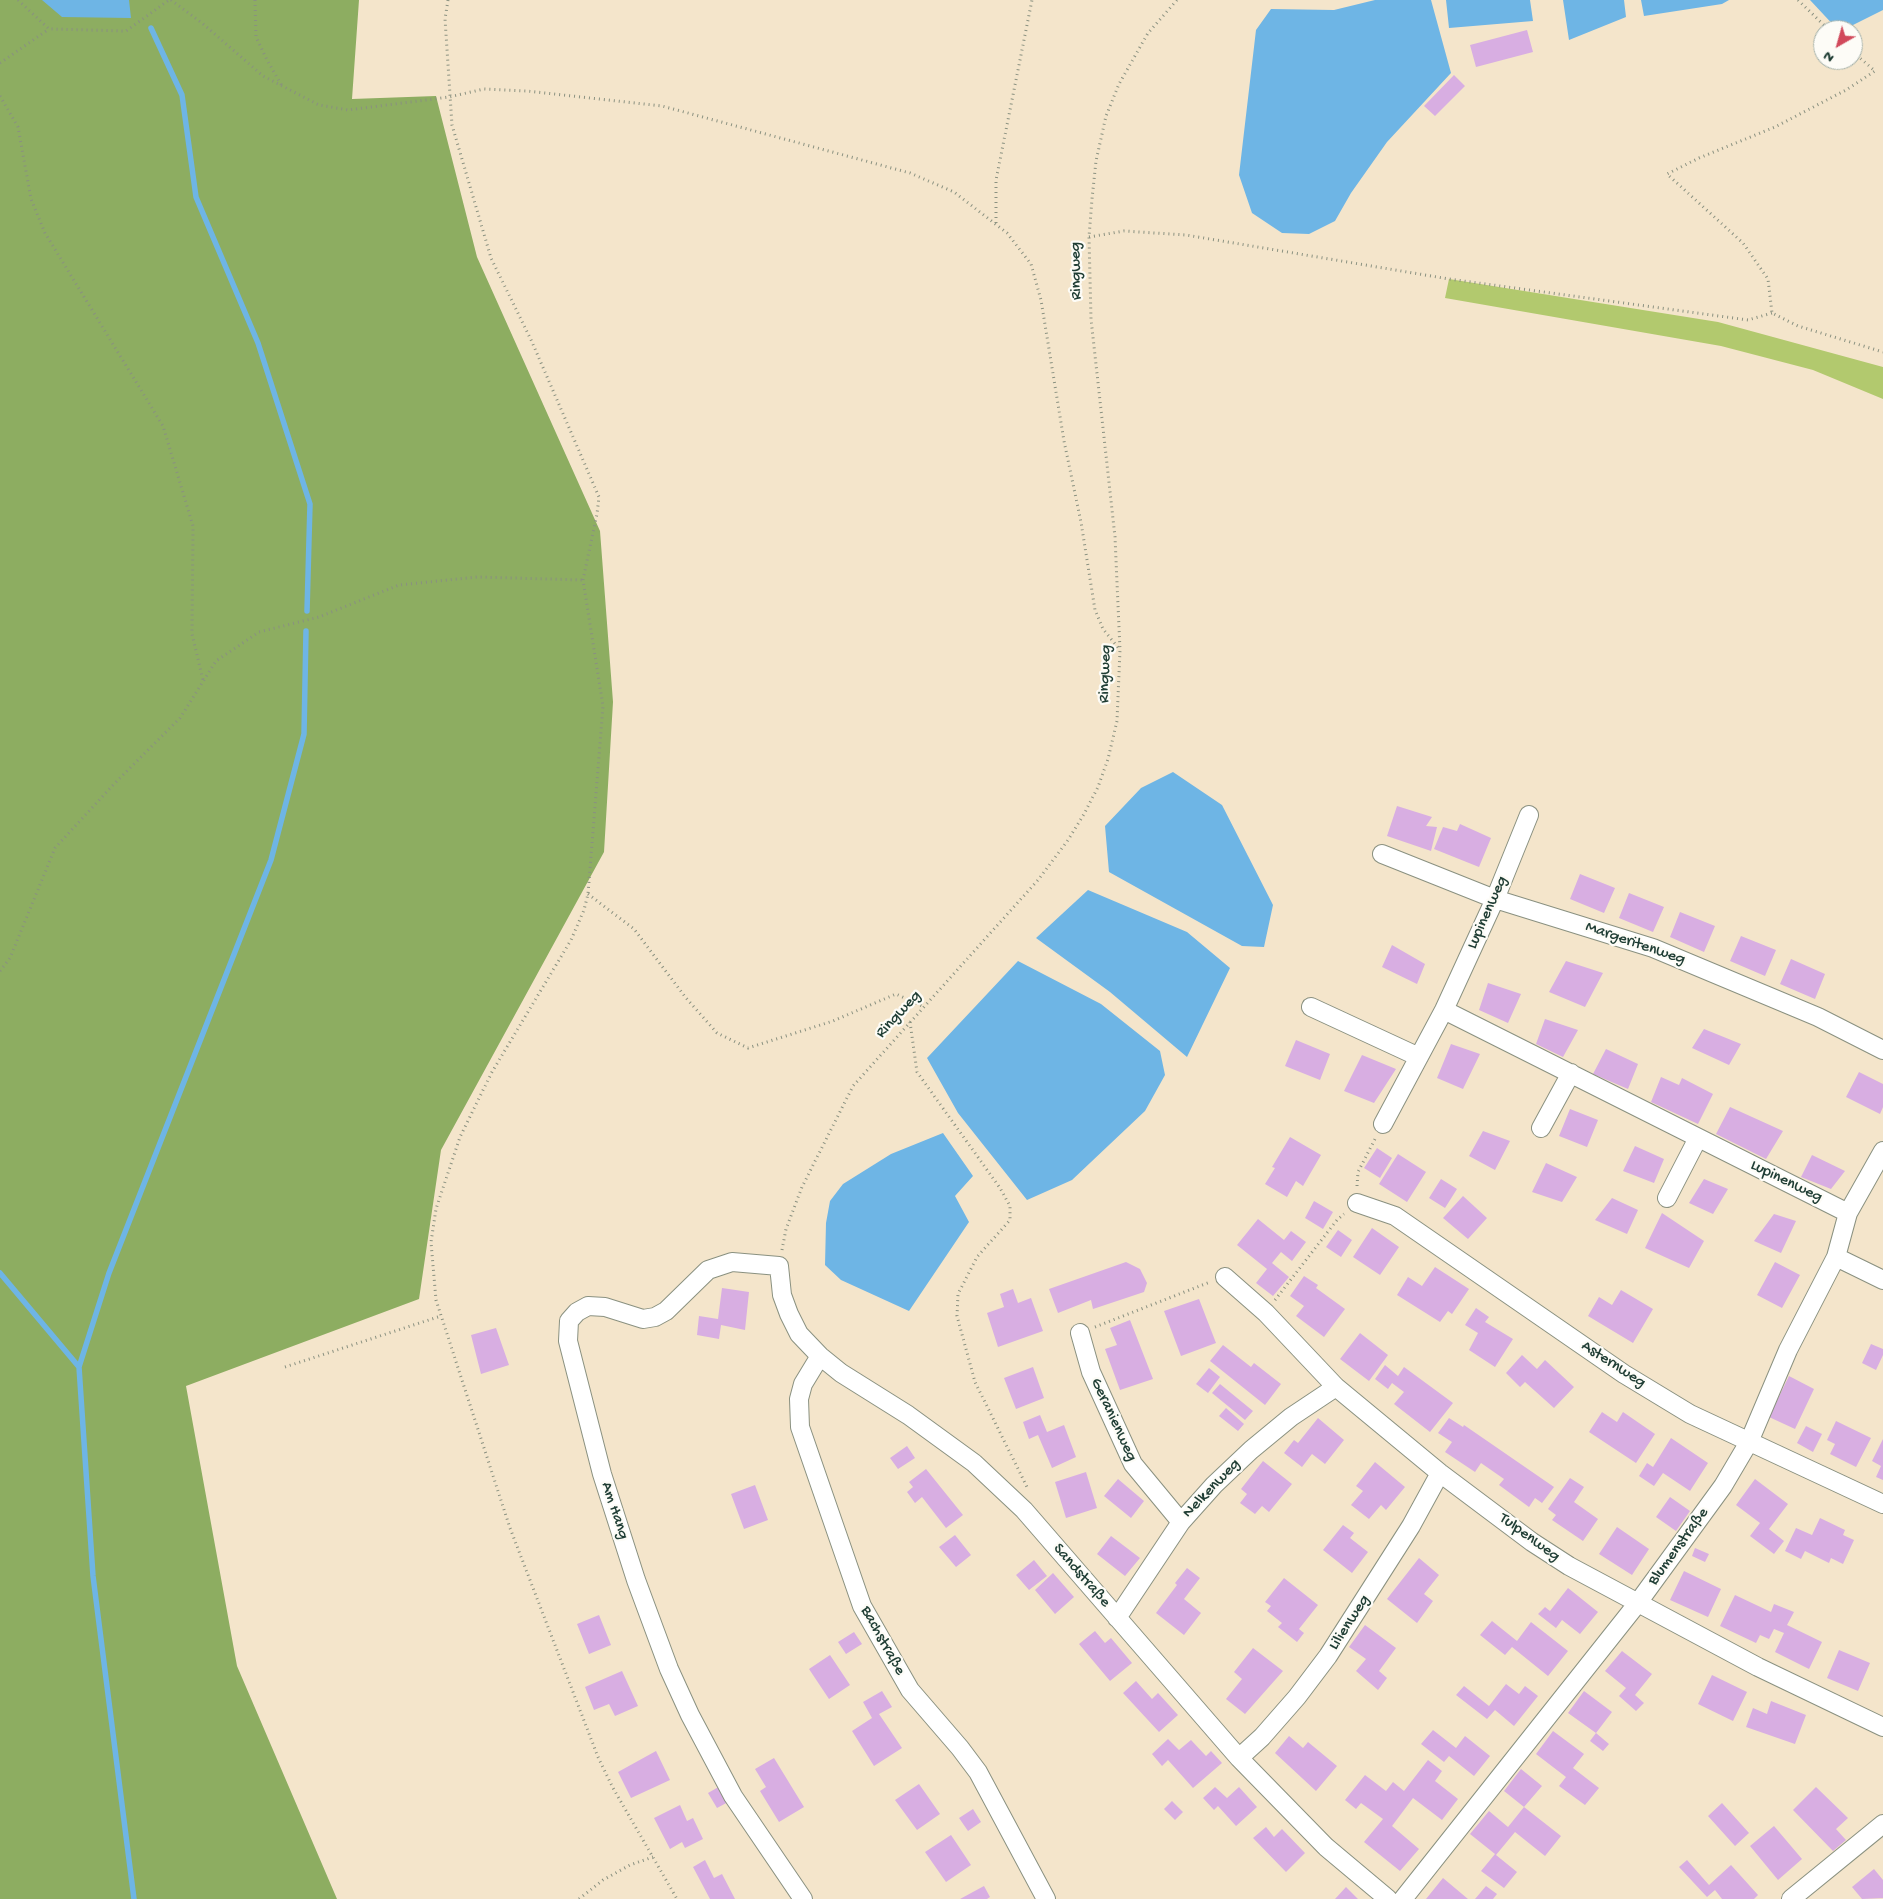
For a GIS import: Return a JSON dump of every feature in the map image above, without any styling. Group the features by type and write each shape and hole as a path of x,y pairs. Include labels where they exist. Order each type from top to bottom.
{"street":[{"name":"Lupinenweg","path":"1383,1124 1444,1010 1495,899 1529,816"},
{"name":"Margeritenweg","path":"1382,854 1495,899 1653,948 1818,1017 1883,1050"},
{"path":"1311,1007 1420,1057"},
{"name":"Lupinenweg","path":"1444,1010 1848,1213"},
{"path":"1542,1128 1570,1073"},
{"path":"1667,1198 1698,1138"},
{"name":"Blumenstraße","path":"1403,1899 1637,1604 1723,1486 1749,1442 1788,1350 1836,1257 1848,1213 1883,1151"},
{"name":"Asternweg","path":"1357,1203 1395,1216 1624,1374 1690,1414 1883,1504"},
{"path":"1836,1257 1883,1280"},
{"name":"Am Hang","path":"779,1266 732,1262 708,1270 666,1311 655,1317 643,1319 606,1307 588,1306 577,1312 569,1322 568,1341 602,1474 636,1580 669,1669 690,1715 733,1796 803,1899"},
{"name":"Sandstraße","path":"779,1266 782,1295 788,1314 799,1334 820,1356 841,1374 908,1415 974,1463 1024,1510 1240,1758 1326,1847 1388,1899"},
{"name":"Tulpenweg","path":"1225,1277 1266,1313 1336,1387 1440,1473 1569,1566 1758,1667 1883,1727"},
{"name":"Geranienweg","path":"1080,1333 1090,1372 1133,1464 1181,1522"},
{"name":"Bachstraße","path":"820,1356 802,1384 798,1399 800,1427 862,1606 910,1690 978,1772 1046,1899"},
{"name":"Nelkenweg","path":"1117,1618 1181,1522 1214,1485 1251,1450 1291,1418 1336,1387"},
{"name":"Lilienweg","path":"1240,1758 1262,1737 1297,1697 1328,1656 1406,1534 1440,1473"},
{"path":"1790,1899 1883,1824"}],"path":[{"path":"18,0 49,29"},
{"path":"0,63 49,29 126,31 170,0 202,23 263,76 319,106 348,110 449,97 484,89 527,91 662,106 910,173 954,192 996,223 1024,252 1031,264 1041,300 1064,441 1081,522 1095,610 1103,629 1120,650"},
{"path":"255,0 256,37 282,87"},
{"path":"448,0 445,19 452,125 491,258 532,342 599,498 583,580 603,706 588,894 584,910 571,940 492,1072 460,1137 436,1209 431,1242 436,1300 510,1528 598,1757 678,1899"},
{"path":"996,223 996,180 1032,0"},
{"name":"Ringweg","path":"779,1266 786,1229 802,1187 828,1132 853,1086 959,971 1038,880 1068,840 1098,787 1117,721 1120,650 1115,538 1091,319 1089,237 1096,160 1106,116 1134,56 1148,33 1178,0"},
{"path":"1798,0 1818,20"},
{"path":"1772,313 1768,279 1743,243 1667,174 1699,158 1775,126 1846,90 1875,71 1863,61"},
{"path":"0,96 18,127 31,199 45,233 163,426 193,526 192,634 203,680"},
{"path":"1089,237 1124,231 1186,235 1449,280 1748,320 1772,313 1798,326 1883,352"},
{"path":"0,971 10,958 55,848 114,784 180,718 216,661 259,632 319,617 399,585 477,577 583,580"},
{"path":"588,894 634,929 686,998 718,1033 748,1048 833,1021 896,994 924,1007"},
{"path":"910,1022 917,1072 1000,1188 1010,1206 1010,1220 977,1257 958,1294 957,1316 964,1348 975,1382 1030,1496"},
{"path":"1266,1313 1337,1220 1357,1203 1358,1172 1383,1124"},
{"path":"1080,1333 1225,1277"},
{"path":"285,1367 441,1316"},
{"path":"579,1899 603,1880 630,1865 653,1857"}],"green space":[{"path":"0,0 359,0 352,99 436,96 477,257 600,531 613,702 604,852 441,1150 419,1299 186,1386 237,1666 337,1899 0,1899"},
{"path":"1449,279 1718,322 1883,367 1883,399 1813,370 1721,346 1445,298"}],"water":[{"path":"42,0 129,0 131,18 62,17"},
{"path":"1375,0 1431,0 1451,73 1387,142 1351,193 1335,221 1309,234 1282,233 1252,213 1239,175 1256,30 1271,9 1334,10"},
{"path":"1446,0 1530,0 1533,21 1449,28"},
{"path":"1563,0 1624,0 1626,17 1569,40"},
{"path":"1641,0 1729,0 1722,4 1644,16"},
{"path":"1810,0 1883,0 1883,10 1863,20 1829,20"},
{"path":"1173,772 1222,805 1273,905 1264,947 1242,946 1109,872 1105,826 1141,788"},
{"path":"1088,890 1187,932 1230,968 1187,1057 1110,992 1036,938"},
{"path":"1018,961 1101,1004 1160,1051 1165,1075 1145,1111 1072,1180 1027,1200 958,1113 927,1058"},
{"path":"943,1133 973,1176 955,1196 969,1222 909,1311 841,1280 825,1265 826,1223 830,1201 843,1184 891,1154"}],"building":[{"path":"1527,30 1533,52 1476,67 1470,45"},
{"path":"1454,75 1465,86 1435,116 1424,106"},
{"path":"1397,806 1432,817 1426,826 1437,827 1431,851 1387,836"},
{"path":"1460,824 1491,838 1479,867 1434,849 1443,827 1457,831"},
{"path":"1580,874 1615,888 1604,913 1570,899"},
{"path":"1629,893 1664,907 1653,932 1619,918"},
{"path":"1680,912 1715,926 1704,952 1670,937"},
{"path":"1741,936 1776,950 1765,976 1730,961"},
{"path":"1392,945 1425,964 1417,984 1382,967"},
{"path":"1791,959 1825,974 1815,999 1780,984"},
{"path":"1566,961 1603,973 1585,1007 1549,992"},
{"path":"1488,983 1521,994 1508,1023 1479,1010"},
{"path":"1545,1019 1578,1030 1563,1057 1536,1044"},
{"path":"1704,1029 1741,1044 1729,1065 1692,1048"},
{"path":"1296,1040 1330,1054 1320,1080 1285,1066"},
{"path":"1451,1044 1480,1054 1463,1089 1437,1078"},
{"path":"1606,1049 1638,1064 1628,1089 1593,1074"},
{"path":"1362,1055 1396,1069 1374,1103 1344,1091"},
{"path":"1859,1072 1883,1084 1883,1107 1880,1114 1846,1097"},
{"path":"1661,1077 1679,1085 1682,1078 1713,1094 1698,1124 1651,1102"},
{"path":"1730,1107 1783,1131 1766,1159 1716,1134"},
{"path":"1570,1109 1598,1120 1587,1147 1559,1136"},
{"path":"1483,1131 1510,1141 1495,1170 1469,1156"},
{"path":"1290,1137 1321,1155 1303,1186 1296,1181 1287,1197 1265,1184 1275,1168 1272,1167"},
{"path":"1635,1146 1664,1159 1654,1183 1623,1171"},
{"path":"1377,1148 1392,1158 1380,1178 1364,1168"},
{"path":"1398,1154 1426,1172 1407,1202 1379,1184"},
{"path":"1812,1155 1845,1171 1831,1189 1801,1177"},
{"path":"1546,1163 1577,1177 1562,1202 1532,1192"},
{"path":"1441,1179 1457,1189 1445,1208 1429,1198"},
{"path":"1704,1179 1728,1189 1713,1214 1689,1203"},
{"path":"1463,1196 1487,1218 1468,1239 1443,1218"},
{"path":"1612,1198 1638,1210 1627,1234 1595,1220"},
{"path":"1314,1201 1333,1212 1323,1229 1305,1218"},
{"path":"1662,1213 1704,1241 1689,1268 1645,1248"},
{"path":"1774,1214 1796,1221 1781,1253 1754,1241"},
{"path":"1258,1219 1284,1240 1291,1231 1306,1242 1292,1261 1281,1252 1272,1263 1289,1277 1273,1296 1256,1283 1267,1269 1237,1245"},
{"path":"1372,1228 1399,1247 1380,1275 1353,1257"},
{"path":"1338,1230 1352,1240 1341,1257 1326,1247"},
{"path":"1126,1262 1140,1269 1147,1283 1144,1292 1093,1309 1091,1300 1058,1313 1049,1289"},
{"path":"1775,1262 1800,1275 1782,1308 1757,1295"},
{"path":"1435,1267 1469,1289 1452,1314 1448,1311 1440,1322 1397,1295 1408,1277 1422,1286"},
{"path":"1304,1276 1318,1285 1316,1288 1345,1309 1324,1337 1296,1316 1304,1306 1290,1296"},
{"path":"722,1288 749,1292 745,1330 721,1325 719,1339 697,1335 699,1316 718,1319"},
{"path":"1013,1289 1018,1303 1031,1298 1043,1331 998,1347 987,1313 1004,1307 1000,1294"},
{"path":"1621,1290 1653,1309 1633,1343 1588,1316 1599,1297 1612,1305"},
{"path":"1199,1299 1216,1343 1181,1356 1164,1311"},
{"path":"1476,1308 1489,1317 1485,1322 1513,1339 1495,1367 1469,1350 1478,1333 1465,1325"},
{"path":"1130,1320 1153,1379 1120,1390 1105,1349 1117,1345 1110,1328"},
{"path":"496,1328 509,1365 481,1374 471,1335"},
{"path":"1360,1333 1388,1355 1369,1381 1340,1359"},
{"path":"1871,1344 1883,1349 1883,1355 1876,1370 1862,1363"},
{"path":"1223,1345 1251,1367 1254,1363 1281,1384 1265,1405 1210,1361"},
{"path":"1522,1355 1537,1369 1545,1360 1574,1387 1554,1408 1525,1382 1520,1387 1506,1373"},
{"path":"1385,1365 1398,1376 1404,1367 1453,1403 1430,1432 1394,1404 1404,1392 1392,1383 1388,1389 1375,1379"},
{"path":"1033,1367 1044,1398 1016,1409 1004,1378"},
{"path":"1209,1368 1220,1377 1208,1393 1196,1384"},
{"path":"1789,1376 1814,1389 1795,1429 1769,1417"},
{"path":"1220,1384 1253,1411 1245,1420 1212,1393"},
{"path":"1226,1408 1244,1424 1238,1431 1219,1416"},
{"path":"1602,1412 1617,1422 1623,1412 1655,1434 1636,1463 1589,1432"},
{"path":"1040,1415 1047,1432 1064,1425 1076,1457 1052,1468 1038,1435 1029,1439 1023,1422"},
{"path":"1318,1418 1344,1440 1325,1464 1312,1454 1302,1467 1284,1453 1294,1440 1298,1443"},
{"path":"1449,1418 1463,1427 1464,1425 1554,1487 1542,1503 1535,1498 1529,1507 1499,1485 1504,1479 1481,1463 1475,1472 1445,1452 1452,1442 1438,1433"},
{"path":"1836,1421 1871,1438 1856,1467 1830,1454 1835,1444 1827,1440"},
{"path":"1806,1426 1822,1434 1813,1452 1797,1443"},
{"path":"1671,1438 1708,1463 1690,1491 1663,1473 1654,1486 1639,1476 1647,1463 1653,1467"},
{"path":"1883,1439 1883,1480 1876,1477 1881,1466 1872,1461"},
{"path":"907,1446 915,1458 898,1469 890,1458"},
{"path":"1263,1461 1292,1484 1269,1512 1262,1506 1255,1514 1240,1503 1247,1494 1241,1489"},
{"path":"1375,1462 1405,1487 1386,1510 1381,1505 1369,1519 1351,1505 1363,1491 1356,1486"},
{"path":"926,1469 963,1515 946,1528 922,1497 915,1503 907,1492 913,1487 909,1482"},
{"path":"1086,1472 1097,1508 1066,1518 1055,1482"},
{"path":"1570,1478 1584,1487 1574,1502 1598,1519 1583,1541 1552,1520 1556,1515 1548,1509"},
{"path":"1118,1479 1144,1501 1131,1518 1104,1496"},
{"path":"1755,1479 1788,1504 1769,1529 1784,1541 1774,1554 1750,1536 1760,1523 1736,1505"},
{"path":"755,1485 768,1520 744,1529 731,1494"},
{"path":"1670,1497 1690,1511 1676,1531 1656,1517"},
{"path":"1820,1518 1845,1530 1843,1535 1854,1540 1843,1564 1831,1558 1829,1563 1805,1551 1801,1559 1785,1551 1796,1528 1812,1535"},
{"path":"1343,1525 1354,1533 1350,1538 1368,1552 1352,1573 1323,1550"},
{"path":"1617,1527 1649,1549 1632,1575 1599,1554"},
{"path":"955,1535 971,1555 956,1567 939,1547"},
{"path":"1111,1536 1140,1558 1125,1576 1097,1554"},
{"path":"1695,1548 1709,1554 1705,1562 1692,1556"},
{"path":"1419,1558 1439,1575 1424,1594 1433,1601 1417,1623 1387,1599"},
{"path":"1034,1560 1047,1576 1029,1590 1016,1575"},
{"path":"1187,1568 1200,1578 1184,1599 1201,1613 1184,1635 1156,1613"},
{"path":"1684,1571 1721,1589 1708,1617 1670,1600"},
{"path":"1053,1573 1074,1597 1055,1614 1035,1590"},
{"path":"1284,1578 1318,1605 1299,1629 1304,1633 1297,1642 1278,1627 1282,1623 1267,1611 1271,1606 1265,1602"},
{"path":"1568,1588 1598,1612 1580,1634 1562,1620 1556,1628 1538,1614 1545,1607 1550,1611"},
{"path":"1735,1595 1771,1612 1774,1604 1794,1612 1787,1625 1822,1642 1809,1669 1775,1652 1784,1633 1774,1629 1769,1639 1760,1635 1756,1643 1720,1626"},
{"path":"599,1615 611,1645 589,1654 577,1624"},
{"path":"1492,1621 1517,1641 1531,1622 1568,1651 1548,1676 1512,1647 1505,1655 1480,1635"},
{"path":"1365,1625 1396,1648 1379,1671 1387,1678 1378,1690 1356,1671 1366,1659 1349,1647"},
{"path":"1095,1631 1105,1643 1111,1638 1132,1663 1110,1681 1079,1644"},
{"path":"854,1632 862,1644 846,1654 838,1642"},
{"path":"1253,1648 1283,1671 1245,1714 1226,1699 1242,1679 1234,1672"},
{"path":"1839,1650 1870,1663 1858,1691 1827,1678"},
{"path":"1622,1651 1652,1674 1635,1695 1644,1703 1636,1711 1619,1696 1626,1688 1605,1671"},
{"path":"830,1655 850,1685 829,1699 809,1669"},
{"path":"622,1671 638,1706 615,1716 609,1704 594,1710 585,1687"},
{"path":"1712,1675 1747,1692 1733,1721 1698,1704"},
{"path":"1136,1681 1152,1699 1158,1693 1178,1715 1159,1732 1123,1693"},
{"path":"1506,1684 1519,1694 1525,1686 1538,1696 1514,1726 1495,1710 1487,1719 1456,1695 1464,1686 1489,1706"},
{"path":"882,1691 892,1707 879,1714 902,1748 874,1766 852,1731 872,1718 863,1702"},
{"path":"1584,1691 1612,1712 1596,1733 1568,1713"},
{"path":"1771,1701 1806,1715 1795,1744 1746,1727 1753,1708 1767,1714"},
{"path":"1433,1730 1456,1748 1465,1736 1490,1756 1474,1776 1449,1756 1444,1762 1421,1744"},
{"path":"1553,1731 1584,1754 1573,1768 1599,1788 1585,1805 1559,1786 1566,1777 1536,1754"},
{"path":"1596,1733 1609,1744 1603,1751 1590,1741"},
{"path":"1289,1736 1303,1748 1308,1742 1337,1766 1316,1791 1275,1753"},
{"path":"1168,1739 1179,1750 1191,1740 1206,1756 1211,1751 1222,1763 1193,1788 1168,1760 1162,1766 1152,1754"},
{"path":"656,1751 670,1780 631,1798 618,1772"},
{"path":"774,1758 804,1807 779,1822 760,1791 766,1787 755,1769"},
{"path":"1428,1760 1442,1771 1435,1781 1458,1799 1442,1820 1413,1798 1392,1826 1419,1849 1400,1871 1364,1842 1383,1819 1361,1803 1356,1809 1345,1800 1365,1775 1386,1791 1393,1782 1404,1791"},
{"path":"1521,1769 1542,1786 1524,1807 1504,1791"},
{"path":"919,1784 940,1814 917,1830 895,1800"},
{"path":"722,1785 730,1801 717,1808 708,1793"},
{"path":"1215,1787 1227,1798 1239,1787 1257,1807 1236,1826 1218,1806 1214,1810 1203,1798"},
{"path":"1816,1787 1848,1818 1836,1829 1846,1840 1833,1851 1793,1810"},
{"path":"1172,1801 1183,1812 1175,1820 1164,1809"},
{"path":"1722,1803 1749,1833 1735,1846 1708,1816"},
{"path":"680,1805 687,1821 693,1818 703,1839 685,1848 682,1842 670,1849 654,1818"},
{"path":"1524,1807 1561,1836 1545,1856 1515,1832 1496,1855 1517,1872 1504,1888 1481,1871 1495,1854 1470,1834 1489,1811 1508,1827"},
{"path":"973,1809 981,1822 968,1831 959,1818"},
{"path":"1774,1826 1802,1859 1778,1880 1750,1846"},
{"path":"1266,1827 1274,1837 1282,1829 1305,1853 1286,1872 1253,1838"},
{"path":"951,1835 971,1865 946,1882 925,1852"},
{"path":"705,1860 714,1878 722,1874 735,1899 710,1899 693,1867"},
{"path":"1687,1860 1709,1885 1731,1865 1758,1895 1754,1899 1722,1899 1715,1890 1707,1897 1679,1867"},
{"path":"1874,1869 1883,1880 1883,1898 1862,1899 1852,1887"},
{"path":"1443,1878 1468,1899 1426,1899"},
{"path":"984,1886 990,1897 987,1899 960,1899"},
{"path":"1486,1886 1497,1894 1493,1899 1475,1899"},
{"path":"1346,1887 1358,1899 1335,1899"}],"waterway":[{"path":"151,28 182,95 196,197 258,343 310,504 307,611"},
{"path":"79,1367 109,1273 271,860 304,734 306,631"},
{"path":"0,1273 79,1367 93,1576 134,1899"}]}
